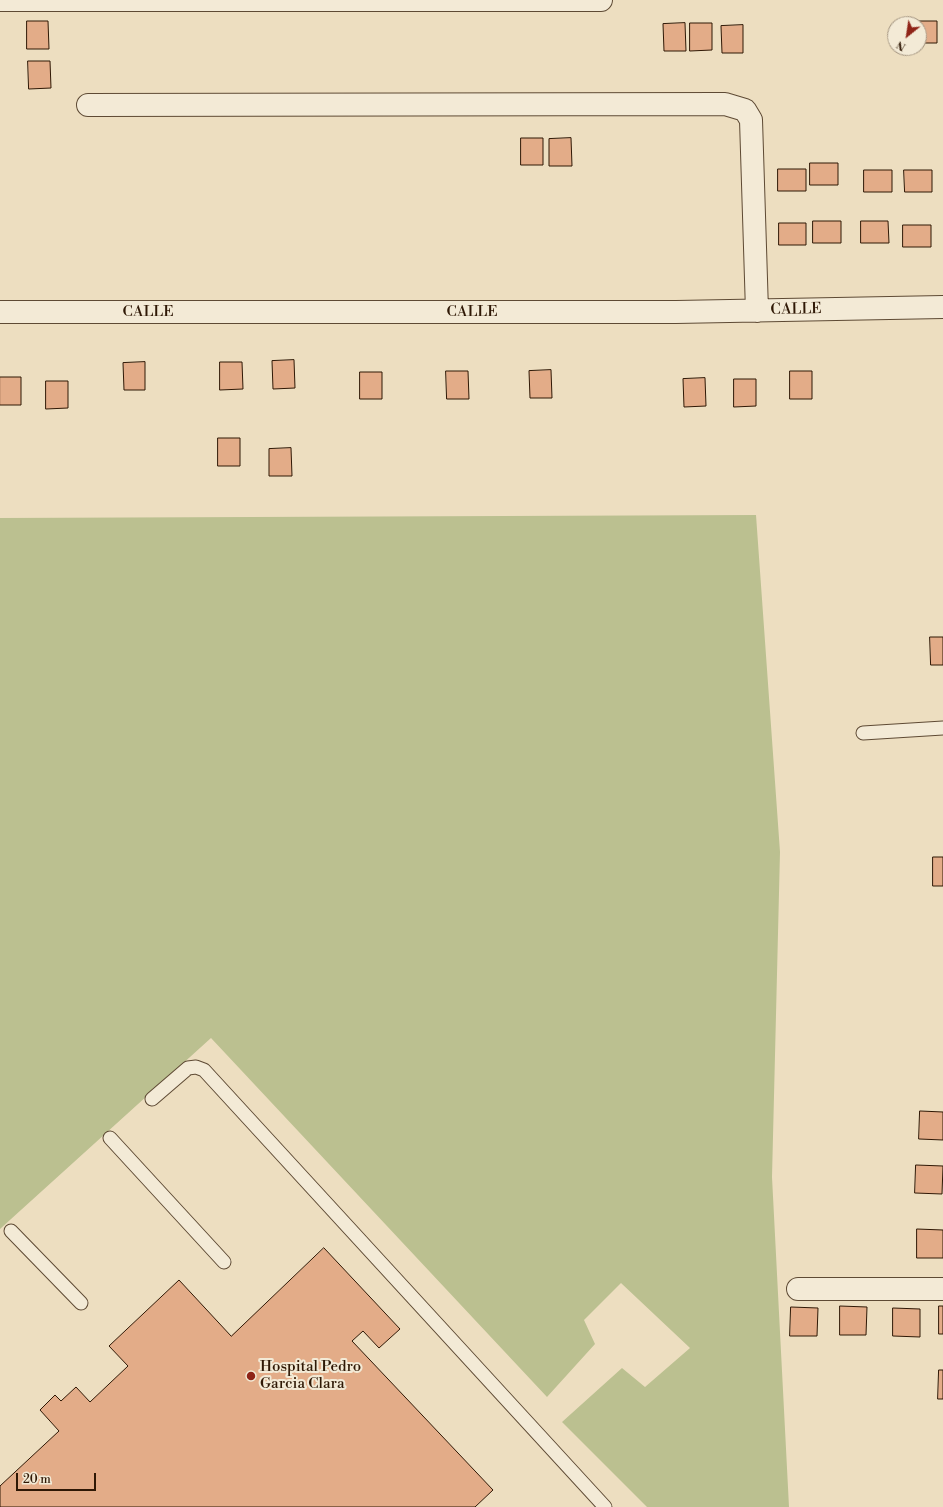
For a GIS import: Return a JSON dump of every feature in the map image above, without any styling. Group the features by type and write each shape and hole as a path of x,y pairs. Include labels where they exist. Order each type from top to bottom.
{"street":[{"path":"0,0 601,0"},
{"path":"88,105 725,104 745,110 751,120 758,311"},
{"name":"CALLE","path":"0,312 676,312 943,307"},
{"path":"798,1289 943,1289"}],"lane":[{"path":"863,733 943,728"},
{"path":"152,1099 188,1068 196,1067 204,1070 605,1507"},
{"path":"110,1138 224,1262"},
{"path":"11,1231 81,1303"}],"green space":[{"path":"756,515 780,852 772,1177 789,1507 647,1507 562,1422 622,1368 645,1387 690,1348 621,1283 584,1320 595,1344 547,1397 211,1038 0,1229 0,518"}],"building":[{"path":"27,21 48,21 49,49 27,49"},
{"path":"927,21 937,21 937,43 927,43"},
{"path":"685,23 686,51 664,51 663,24"},
{"path":"690,23 712,23 712,50 690,51"},
{"path":"743,25 743,53 722,53 721,26"},
{"path":"28,61 50,61 51,88 29,89"},
{"path":"521,138 543,138 543,165 521,165"},
{"path":"571,138 572,166 549,166 549,139"},
{"path":"810,163 838,163 838,185 810,185"},
{"path":"778,169 806,169 806,191 778,191"},
{"path":"864,170 892,170 892,192 864,192"},
{"path":"904,170 932,170 932,192 905,192"},
{"path":"813,221 841,221 841,243 813,243"},
{"path":"861,221 888,221 889,243 861,243"},
{"path":"779,223 806,223 806,245 779,245"},
{"path":"903,225 931,225 931,247 903,247"},
{"path":"294,360 295,388 273,389 272,361"},
{"path":"145,362 145,390 124,390 123,363"},
{"path":"220,362 242,362 243,389 220,390"},
{"path":"551,370 552,398 530,398 529,371"},
{"path":"446,371 468,371 469,399 447,399"},
{"path":"790,371 812,371 812,399 790,399"},
{"path":"360,372 382,372 382,399 360,399"},
{"path":"0,377 21,377 21,405 0,405"},
{"path":"705,378 706,406 684,407 683,379"},
{"path":"734,379 756,379 756,406 734,407"},
{"path":"46,381 68,381 68,408 46,409"},
{"path":"218,438 240,438 240,466 218,466"},
{"path":"291,448 292,476 269,476 269,449"},
{"path":"930,637 943,637 943,665 931,665"},
{"path":"933,857 943,857 943,886 933,886"},
{"path":"920,1111 943,1112 943,1140 919,1139"},
{"path":"916,1165 943,1166 942,1194 915,1193"},
{"path":"917,1229 943,1230 943,1258 917,1258"},
{"name":"Hospital Pedro Garcia Clara","path":"324,1248 400,1329 379,1348 363,1331 352,1341 493,1490 475,1507 0,1507 0,1486 59,1431 40,1410 55,1395 61,1401 76,1387 90,1402 128,1366 109,1346 179,1280 231,1336"},
{"path":"840,1306 867,1307 866,1335 840,1335"},
{"path":"939,1306 943,1306 943,1334 939,1334"},
{"path":"791,1307 818,1308 817,1336 790,1336"},
{"path":"893,1308 920,1309 920,1337 893,1336"},
{"path":"939,1370 943,1370 943,1399 938,1399"}],"place":[{"name":"Hospital Pedro Garcia Clara","path":"251,1376"}]}
